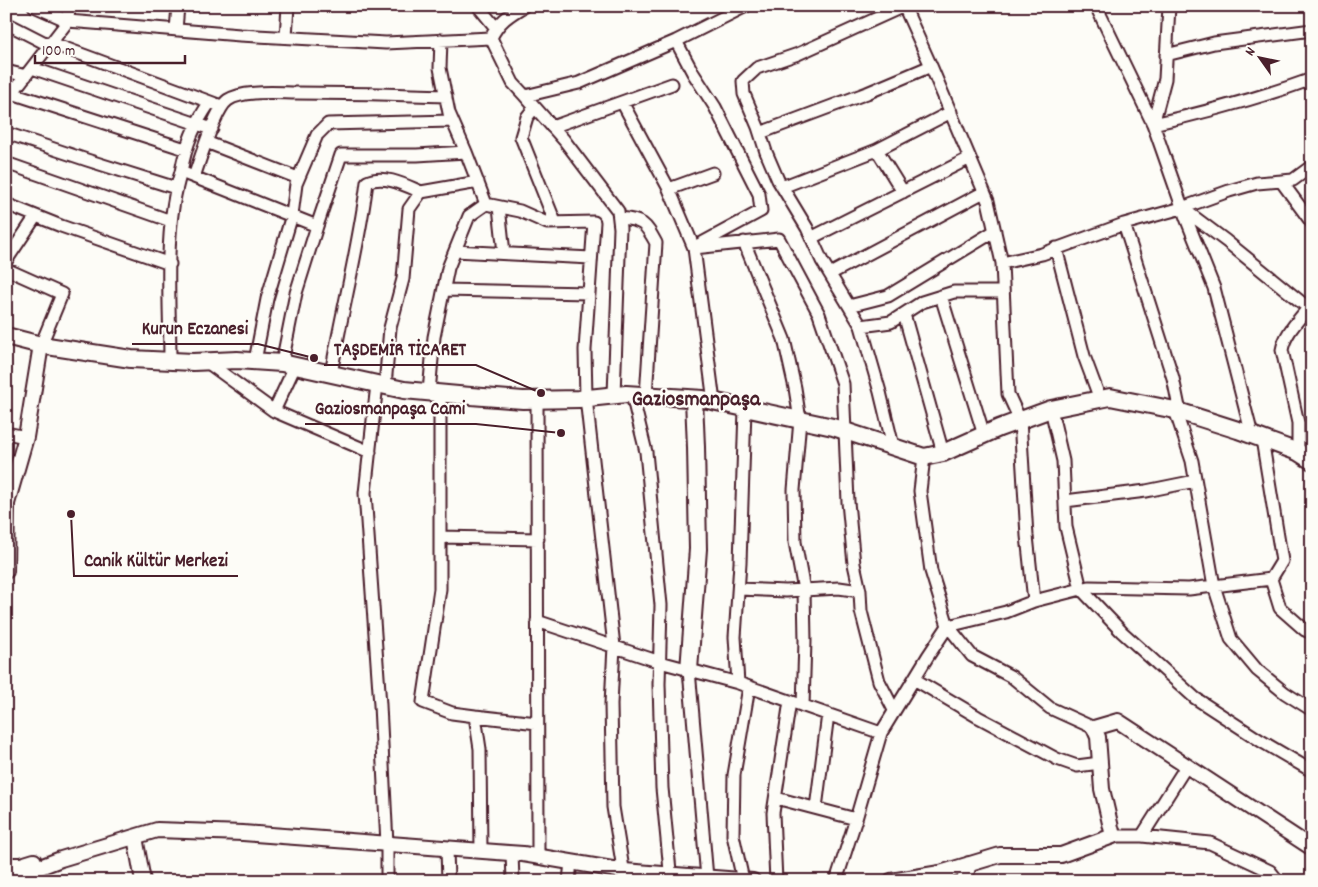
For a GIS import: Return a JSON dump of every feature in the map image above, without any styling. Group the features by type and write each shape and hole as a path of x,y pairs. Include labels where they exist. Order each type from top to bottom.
{"main road":[{"path":"6,336 41,345 131,359 207,362 237,360 289,365 381,385 434,393 523,400 639,395 694,399 745,408 846,431 924,457 942,453 1020,420 1051,410 1110,397 1178,411 1298,452 1312,461"},
{"path":"689,670 698,549 694,399"}],"street":[{"path":"34,6 68,21 176,30 386,43 441,40 494,33 506,17 524,6"},
{"path":"69,6 68,21 8,98 186,149"},
{"path":"176,30 178,6"},
{"path":"286,37 288,6"},
{"path":"478,6 494,33 513,84 552,127 618,211 620,238 614,396"},
{"path":"525,96 579,83 676,41 746,6"},
{"path":"893,446 861,326 782,187 766,152 744,94 743,81 757,68 798,54 904,6 984,192 1002,262 1008,394 1020,420 1027,536 1034,601"},
{"path":"1096,6 1153,124 1182,208 1214,288 1257,437 1282,562 1271,579"},
{"path":"1153,124 1165,79 1169,6"},
{"path":"6,23 50,44 221,106"},
{"path":"1166,55 1214,43 1312,30"},
{"path":"441,40 440,68 449,113 486,204"},
{"path":"676,41 693,73 715,107 759,194 761,211 694,248"},
{"path":"760,132 867,93 931,66"},
{"path":"6,71 29,72 212,129"},
{"path":"1153,124 1210,111 1276,92 1312,79"},
{"path":"552,127 672,84"},
{"path":"194,176 221,106 229,99 248,94 359,93 446,96"},
{"path":"170,361 170,221 186,149 196,123 210,102"},
{"path":"622,102 669,189 694,248 714,402"},
{"path":"535,107 527,117 521,137 555,222"},
{"path":"782,187 877,150 951,112"},
{"path":"256,361 267,299 292,215 296,184 317,134 328,124 452,121"},
{"path":"6,133 176,188"},
{"path":"206,142 298,178"},
{"path":"877,150 903,192"},
{"path":"274,411 289,365 296,293 341,155 417,155 466,152"},
{"path":"811,238 970,158"},
{"path":"6,163 170,221"},
{"path":"1002,262 1042,254 1124,224 1182,208 1238,188 1257,183 1293,180 1312,166"},
{"path":"181,172 317,226"},
{"path":"669,189 713,173"},
{"path":"331,374 367,182 374,179 400,183 421,192 478,182"},
{"path":"1280,181 1312,223"},
{"path":"387,881 380,705 366,493 370,452 390,328 403,279 409,210 421,192"},
{"path":"830,274 984,192"},
{"path":"6,204 170,264"},
{"path":"537,723 452,713 423,702 440,589 434,337 448,268 469,216 486,204 520,211 547,223 594,222 585,350 586,398 614,646 611,704 613,807 625,876"},
{"path":"499,207 504,253"},
{"path":"1182,208 1311,309 1284,341 1282,350 1298,423 1298,452"},
{"path":"6,261 36,216"},
{"path":"619,218 633,219 647,226 656,243 639,395 661,605 662,788 671,878"},
{"path":"1124,224 1172,378 1178,411 1192,461 1214,586 1230,639 1257,670 1285,693 1312,710"},
{"path":"849,306 888,296 995,231"},
{"path":"694,248 779,239 818,314 843,384 848,502 854,564 862,611 879,681 894,710"},
{"path":"744,242 784,339 800,420 794,490 795,542 804,590 803,706"},
{"path":"1056,248 1084,356 1100,399"},
{"path":"455,251 591,258"},
{"path":"6,268 62,294 41,345 26,437 7,505 6,571"},
{"path":"444,290 589,293"},
{"path":"861,326 891,322 922,302 954,292 1003,292"},
{"path":"941,296 984,435"},
{"path":"904,314 942,453"},
{"path":"207,362 274,411 370,452"},
{"path":"537,400 538,856"},
{"path":"6,880 61,858 157,830 243,833 512,853 571,862 625,876 748,880 733,835 734,783 743,685 736,637 745,408"},
{"path":"1051,410 1062,461 1066,527 1081,590 1122,632 1195,698 1261,741 1312,771"},
{"path":"6,434 26,437"},
{"path":"924,457 920,491 931,571 948,626 972,656 1012,677 1050,708 1094,728 1118,721 1312,848"},
{"path":"1065,501 1146,491 1195,481"},
{"path":"440,538 538,539"},
{"path":"836,881 881,732 948,626 1006,612 1034,601 1089,588 1189,589 1271,579"},
{"path":"1271,579 1280,608 1305,630 1312,633"},
{"path":"739,589 786,591 839,588 860,591"},
{"path":"537,621 660,662 743,685 881,732"},
{"path":"689,670 707,878"},
{"path":"914,679 1057,759 1077,766 1100,762"},
{"path":"776,881 773,813 790,701"},
{"path":"816,808 828,714"},
{"path":"474,716 480,749 481,851"},
{"path":"1094,728 1098,737 1102,789 1112,836"},
{"path":"1142,836 1187,765"},
{"path":"776,798 856,819"},
{"path":"6,865 21,865 119,833 150,832"},
{"path":"891,881 940,873 1000,855 1061,855 1112,836 1142,836 1210,843 1270,871 1278,881"},
{"path":"135,837 143,881"},
{"path":"447,849 448,881"},
{"path":"512,853 513,881"},
{"path":"569,881 571,862"},
{"path":"964,881 969,864"}],"place":[{"name":"Kurun Eczanesi","path":"314,358"},
{"name":"TAŞDEMİR TİCARET","path":"541,393"},
{"name":"Gaziosmanpaşa Cami","path":"561,433"},
{"name":"Canik Kültür Merkezi","path":"71,514"}],"district":[{"name":"Gaziosmanpaşa","path":"696,400"}]}
